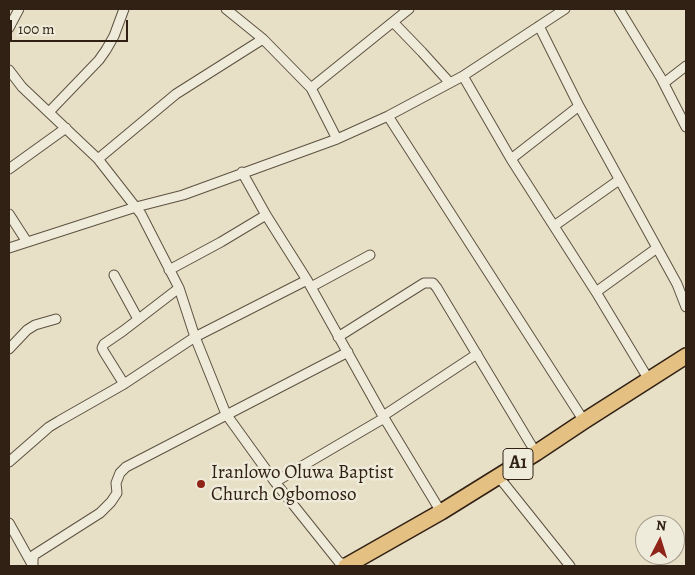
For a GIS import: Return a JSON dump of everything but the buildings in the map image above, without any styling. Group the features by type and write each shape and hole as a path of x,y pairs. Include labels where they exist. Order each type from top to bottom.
{"highway":[{"name":"A1","path":"348,566 441,512 536,453 686,356"}],"street":[{"path":"9,28 18,9"},
{"path":"48,112 106,50 114,36 124,9"},
{"path":"226,9 263,39 311,88 337,139"},
{"path":"9,248 136,207 183,195 337,139 388,116 464,76 565,9"},
{"path":"619,9 664,82 686,127"},
{"path":"311,88 393,22 403,10"},
{"path":"393,22 450,83"},
{"path":"539,26 579,106 677,284 686,307"},
{"path":"98,159 176,94 263,39"},
{"path":"664,82 686,66"},
{"path":"9,70 22,87 98,159 141,214 179,288 195,337 226,414 275,482 339,562 348,566"},
{"path":"464,76 511,159 596,292 648,380"},
{"path":"511,159 579,106"},
{"path":"388,116 584,421"},
{"path":"9,169 66,128"},
{"path":"242,172 309,284 383,416 441,512"},
{"path":"554,226 619,180"},
{"path":"9,214 27,242"},
{"path":"169,270 266,215"},
{"path":"596,292 656,248"},
{"path":"9,462 49,427 124,384 195,337 370,255"},
{"path":"114,275 138,319"},
{"path":"338,337 424,283 433,283 536,453"},
{"path":"124,384 102,348 104,344 179,288"},
{"path":"9,349 34,325 56,319"},
{"path":"33,566 34,555 100,513 111,502 116,493 116,483 126,467 348,352"},
{"path":"275,482 384,419 383,416 477,354"},
{"path":"498,476 570,566"},
{"path":"9,523 33,566"}],"place":[{"name":"Iranlowo Oluwa Baptist Church Ogbomoso","path":"201,484"}]}
